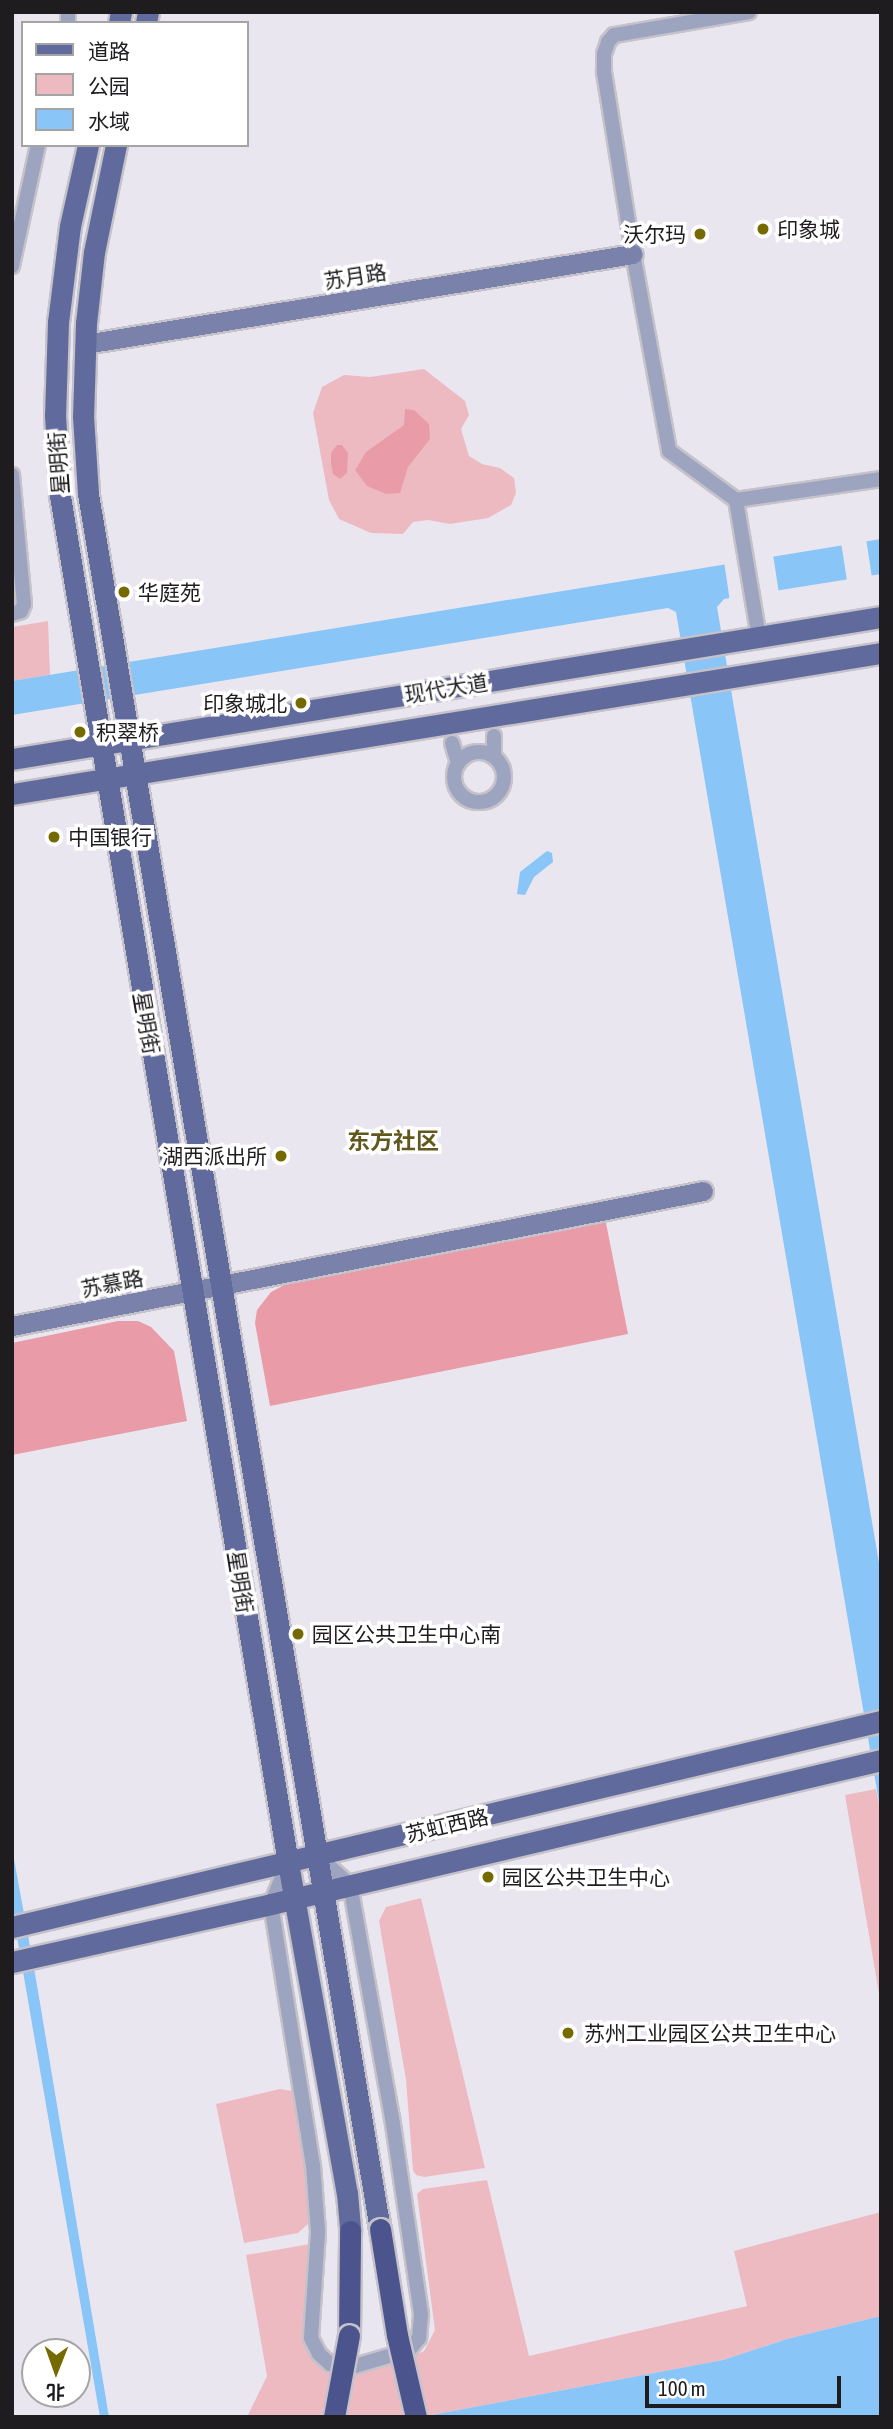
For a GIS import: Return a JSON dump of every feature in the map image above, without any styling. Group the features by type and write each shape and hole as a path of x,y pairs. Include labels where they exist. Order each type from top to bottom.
{"highway":[{"path":"380,2229 397,2335 416,2417"},
{"path":"344,2417 349,2335 350,2231"},
{"path":"334,2417 349,2335"}],"main road":[{"name":"星明街","path":"88,147 65,260 58,322 55,404 60,496 93,707 294,1899 347,2193 350,2231"},
{"name":"星明街","path":"116,147 94,252 85,344 85,472 101,589 136,775 380,2229"},
{"name":"现代大道","path":"12,759 881,617"},
{"name":"现代大道","path":"12,794 881,653"},
{"name":"苏虹西路","path":"18,1925 872,1723"},
{"name":"苏虹西路","path":"22,1959 294,1899 875,1761"}],"street":[{"path":"749,12 614,35 608,42 604,72 633,254 669,451 736,500 759,637"},
{"path":"12,266 38,147"},
{"name":"苏月路","path":"85,344 633,254"},
{"path":"12,475 24,604 21,611 12,614"},
{"path":"736,500 881,480"},
{"path":"452,743 458,764 454,779 461,794 476,802 484,802 492,798 503,785 503,769 494,756 494,736"},
{"path":"458,764 471,754 486,753 494,756"},
{"name":"苏慕路","path":"12,1326 703,1191"},
{"path":"288,1863 271,1904 313,2165 318,2234 311,2338 319,2354 330,2364 355,2365 404,2353 418,2340 421,2323 392,2118 350,1885 318,1856"}],"green space":[{"path":"424,369 465,401 469,415 461,429 469,456 482,464 500,468 514,478 516,493 511,505 488,518 450,524 428,520 413,522 403,534 371,533 339,519 329,500 313,413 322,387 344,375 370,377"},
{"path":"48,621 50,675 12,681 12,627"},
{"path":"876,1789 881,1814 881,2005 845,1795"},
{"path":"421,1898 485,2168 424,2177 416,2175 413,2170 406,2080 379,1921 386,1907"},
{"path":"280,2089 292,2091 296,2098 307,2177 309,2223 298,2233 244,2243 216,2104"},
{"path":"487,2180 529,2356 747,2306 734,2251 881,2212 881,2316 787,2339 723,2360 421,2417 247,2417 267,2376 246,2255 310,2244 310,2347 354,2371 408,2359 424,2351 435,2330 417,2194 423,2189"}],"shaded area":[{"path":"405,409 414,410 429,424 430,439 408,467 400,493 386,494 367,486 355,470 366,452 404,425"},
{"path":"337,445 342,445 348,453 347,473 340,479 333,474 331,464 331,453"},
{"path":"605,1218 628,1334 270,1406 255,1323 257,1310 271,1292 286,1284"},
{"path":"118,1321 138,1321 151,1327 174,1351 187,1421 12,1455 12,1343"}],"water":[{"path":"881,539 881,574 724,599 717,607 881,1575 881,1814 676,612 668,608 12,715 12,681"},
{"path":"547,851 552,853 553,862 534,877 525,895 517,894 520,872"},
{"path":"12,1848 109,2417 100,2417 91,2365 91,2338 86,2338 12,1908"},
{"path":"881,2316 881,2417 421,2417 723,2360 787,2339"}],"pier":[{"path":"866,538 872,578 847,581 841,542"},
{"path":"773,554 779,594 730,602 724,561"}],"place":[{"name":"印象城","path":"763,229"},
{"name":"沃尔玛","path":"700,234"},
{"name":"华庭苑","path":"124,592"},
{"name":"印象城北","path":"301,703"},
{"name":"积翠桥","path":"80,732"},
{"name":"中国银行","path":"54,837"},
{"name":"湖西派出所","path":"281,1156"},
{"name":"园区公共卫生中心南","path":"298,1634"},
{"name":"园区公共卫生中心","path":"488,1877"},
{"name":"苏州工业园区公共卫生中心","path":"568,2033"}],"district":[{"name":"东方社区","path":"393,1141"}]}
